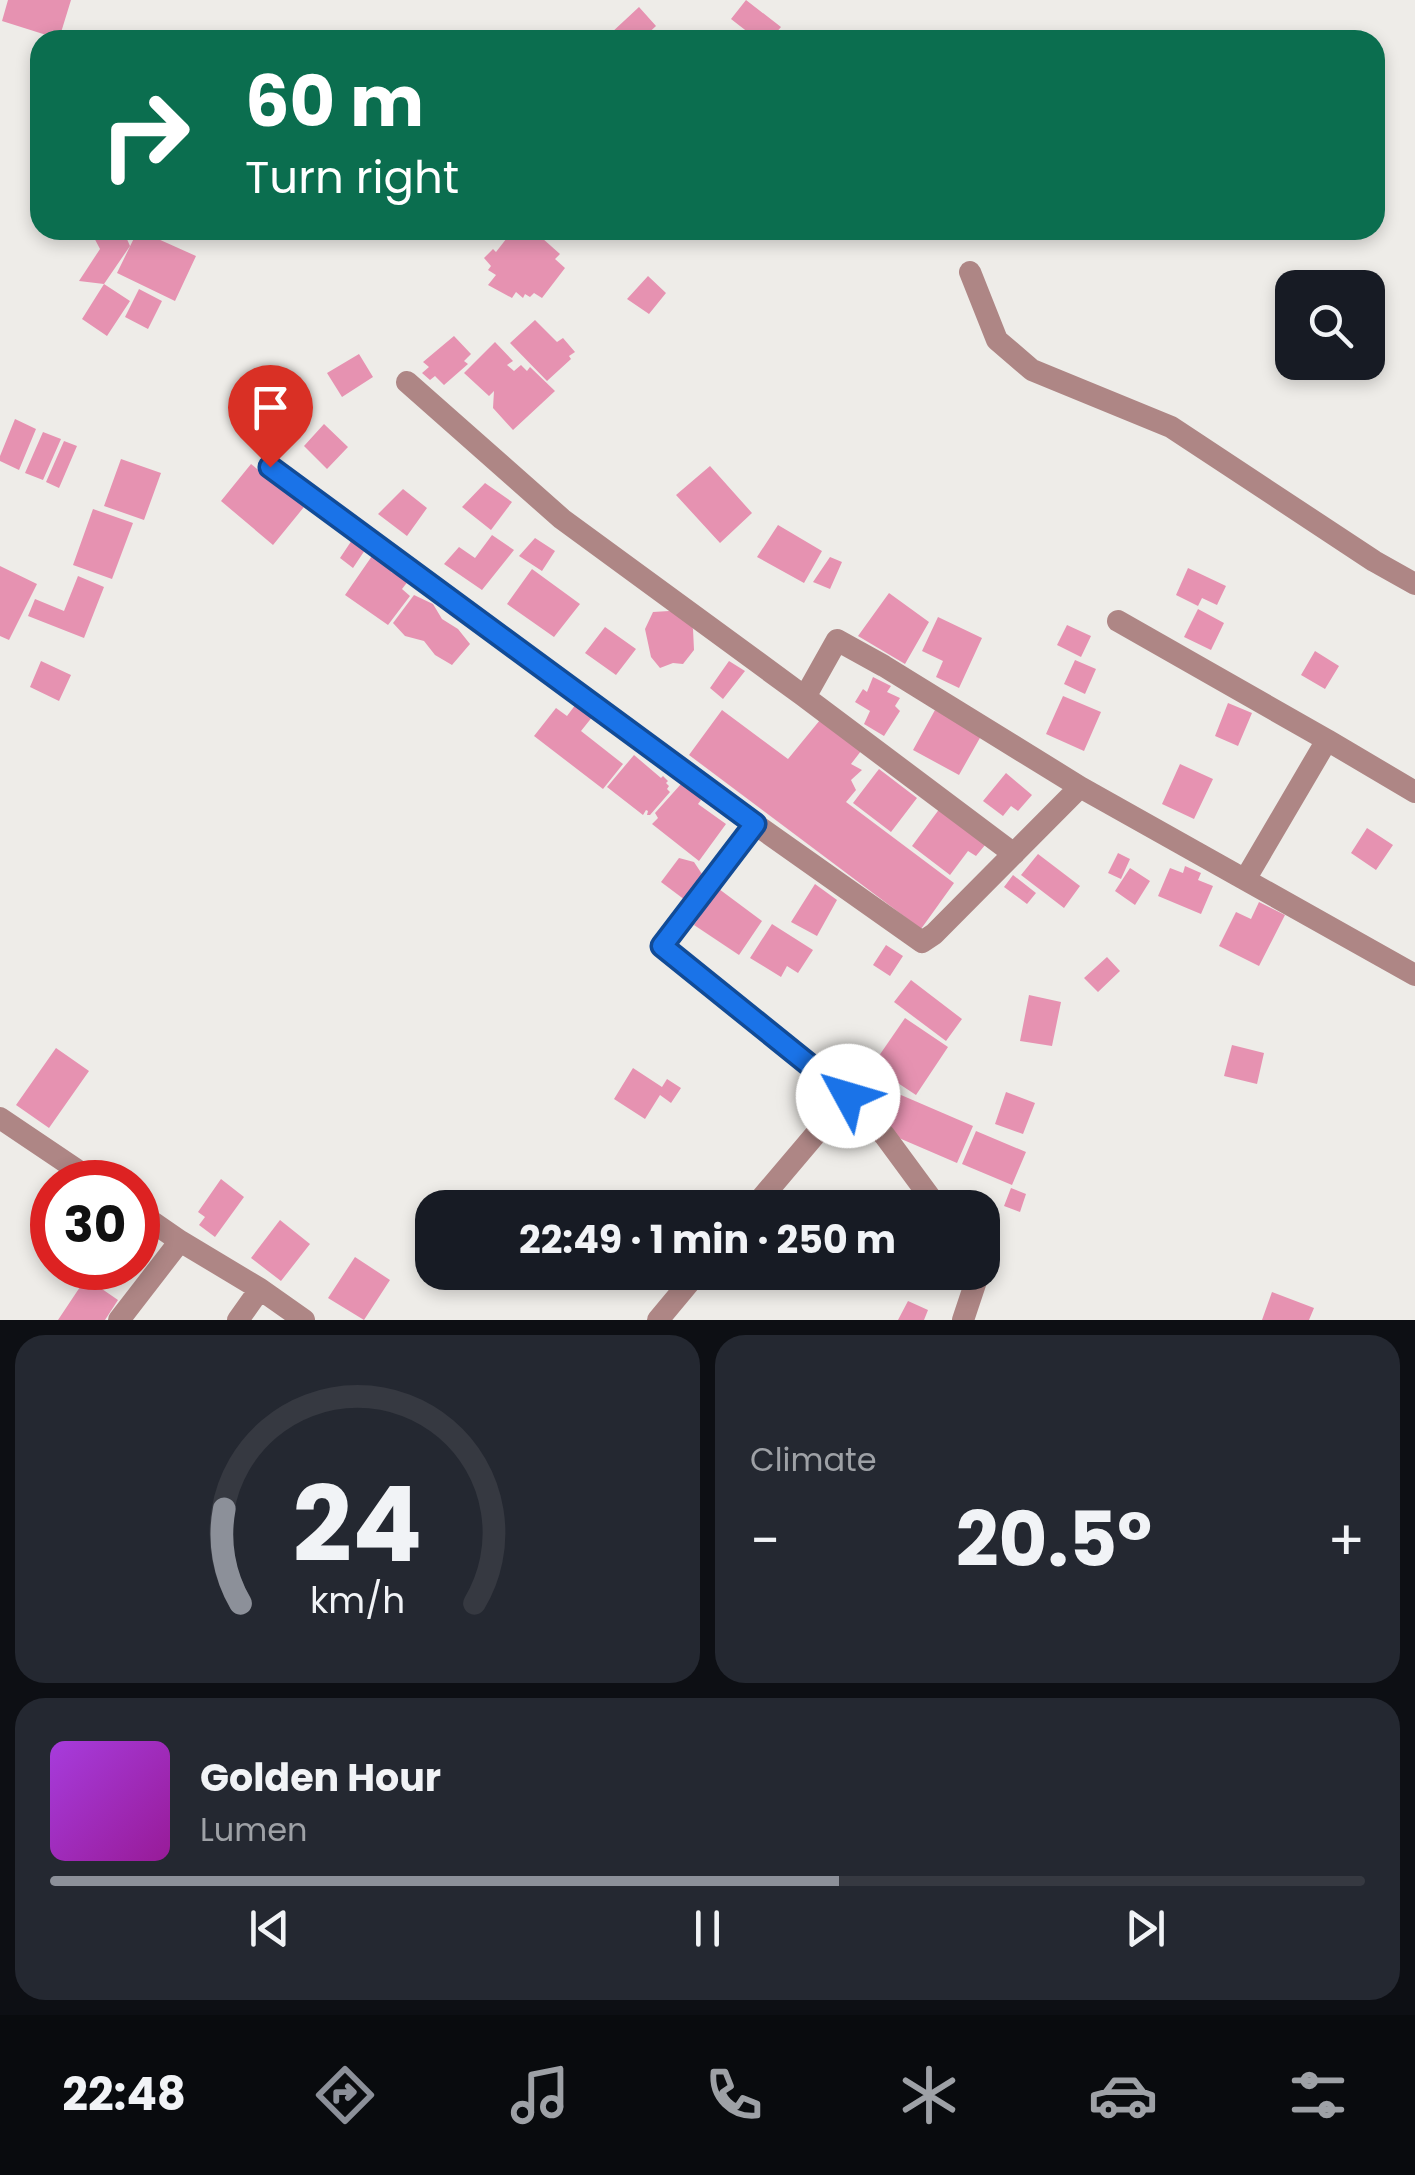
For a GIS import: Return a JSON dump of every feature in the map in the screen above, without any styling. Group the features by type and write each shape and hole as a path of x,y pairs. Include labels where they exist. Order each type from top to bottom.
{"street":[{"path":"970,272 998,340 1032,370 1171,427 1415,584"},
{"path":"407,382 562,519 1014,854"},
{"path":"270,467 922,942 1080,786"},
{"path":"1118,622 1415,792"},
{"path":"805,697 836,640 1080,786 1415,975"},
{"path":"1246,878 1327,740"},
{"path":"755,824 662,946 848,1096 885,1136 925,1190"},
{"path":"768,1190 848,1096"},
{"path":"0,1118 62,1160"},
{"path":"160,1227 304,1320"},
{"path":"119,1320 180,1240"},
{"path":"238,1320 260,1289"},
{"path":"658,1320 683,1290"},
{"path":"963,1320 973,1290"}],"building":[{"path":"8,0 71,0 62,30 30,30 2,21"},
{"path":"746,0 781,27 745,30 731,19"},
{"path":"639,7 656,26 652,30 614,30"},
{"path":"95,240 127,240 130,246 104,284 79,281 100,249"},
{"path":"133,240 160,240 196,256 175,301 117,273"},
{"path":"505,240 544,240 560,254 555,259 565,268 542,298 534,293 523,298 516,292 512,298 488,285 496,275 488,270 491,266 484,258 493,249 496,252"},
{"path":"648,276 666,293 649,314 627,299"},
{"path":"104,284 130,301 107,336 82,319"},
{"path":"139,289 162,301 148,329 125,317"},
{"path":"535,320 557,342 563,338 575,352 547,381 510,343"},
{"path":"454,336 471,354 464,361 468,364 444,385 435,376 430,380 422,373 429,367 423,362"},
{"path":"495,342 513,361 507,365 514,371 521,365 527,371 530,367 555,391 513,430 493,408 494,391 489,396 464,373"},
{"path":"359,354 373,377 342,397 327,373"},
{"path":"15,419 36,429 19,470 0,461"},
{"path":"324,424 348,447 327,469 304,446"},
{"path":"43,432 61,439 43,480 25,473"},
{"path":"64,441 77,446 59,488 46,482"},
{"path":"121,459 161,473 144,520 104,506"},
{"path":"251,464 304,507 273,545 221,501"},
{"path":"710,466 752,513 720,543 676,495"},
{"path":"485,483 512,502 491,530 462,507"},
{"path":"403,489 427,508 407,536 378,514"},
{"path":"93,509 133,523 112,579 73,565"},
{"path":"778,525 822,551 804,583 757,557"},
{"path":"492,535 514,550 482,590 444,564 459,547 475,558"},
{"path":"535,538 555,551 542,571 519,556"},
{"path":"352,540 367,547 353,568 340,558"},
{"path":"372,556 395,568 391,572 409,580 402,589 410,596 388,625 345,595"},
{"path":"830,557 842,562 830,589 813,582"},
{"path":"0,566 37,584 9,640 0,636"},
{"path":"1188,568 1226,586 1217,605 1202,598 1198,606 1176,595"},
{"path":"532,569 580,604 554,637 507,604"},
{"path":"78,576 104,587 84,638 28,616 35,599 64,611"},
{"path":"889,593 929,622 905,664 858,636"},
{"path":"414,595 433,604 442,619 458,629 470,644 452,665 435,655 424,641 405,636 393,623"},
{"path":"1198,609 1224,623 1211,650 1184,637"},
{"path":"653,612 685,612 693,629 694,650 683,664 660,668 651,657 645,629"},
{"path":"938,617 982,638 959,688 936,677 943,661 922,651"},
{"path":"1067,625 1091,636 1081,657 1057,645"},
{"path":"605,627 636,649 616,675 585,653"},
{"path":"1315,651 1339,666 1325,689 1301,675"},
{"path":"1075,660 1096,669 1085,694 1064,684"},
{"path":"41,661 71,675 59,701 30,687"},
{"path":"729,661 745,671 723,699 710,688"},
{"path":"873,677 891,686 887,692 900,698 895,706 900,711 884,736 864,724 870,711 855,702 863,689 867,692"},
{"path":"1063,696 1101,712 1084,751 1046,734"},
{"path":"1228,703 1252,713 1238,746 1215,736"},
{"path":"576,704 593,716 581,731 623,764 603,789 534,736 556,708 567,716"},
{"path":"722,710 788,759 820,720 861,751 851,764 862,770 851,780 856,790 846,802 954,883 921,929 689,755"},
{"path":"935,710 981,736 959,775 913,750"},
{"path":"634,755 668,781 670,792 650,815 646,810 643,815 607,787"},
{"path":"1180,764 1213,779 1194,819 1162,804"},
{"path":"879,769 917,798 891,832 853,803"},
{"path":"1006,773 1032,795 1018,811 1011,806 1003,816 983,801"},
{"path":"681,784 694,791 701,800 698,804 726,824 699,861 652,824 658,818 655,813"},
{"path":"943,804 990,839 976,856 968,851 950,875 912,846"},
{"path":"1367,828 1393,845 1376,870 1351,853"},
{"path":"1118,853 1130,859 1121,879 1108,873"},
{"path":"1038,854 1080,886 1064,908 1021,875"},
{"path":"679,858 694,862 704,877 685,900 661,882"},
{"path":"1185,866 1201,873 1198,880 1213,886 1201,914 1158,896 1170,868 1183,873"},
{"path":"1130,868 1150,881 1135,905 1115,891"},
{"path":"1013,875 1036,893 1027,904 1004,887"},
{"path":"815,884 837,900 817,936 791,922"},
{"path":"719,889 762,921 739,955 694,925"},
{"path":"1259,902 1285,915 1259,966 1219,946 1236,912 1251,919"},
{"path":"772,924 813,950 798,973 787,966 781,977 750,958"},
{"path":"886,945 903,956 890,976 873,965"},
{"path":"1107,957 1120,971 1098,992 1084,978"},
{"path":"911,980 962,1019 946,1041 894,1002"},
{"path":"1029,995 1061,1002 1052,1046 1020,1041"},
{"path":"905,1018 948,1047 916,1095 872,1066"},
{"path":"1232,1045 1264,1053 1257,1084 1224,1076"},
{"path":"56,1048 89,1071 49,1128 16,1105"},
{"path":"633,1068 662,1087 667,1079 681,1088 671,1103 660,1095 645,1119 614,1099"},
{"path":"1006,1092 1035,1103 1023,1134 995,1124"},
{"path":"901,1095 973,1126 957,1163 885,1132"},
{"path":"976,1131 1026,1152 1012,1185 962,1164"},
{"path":"221,1179 244,1197 215,1237 199,1225 205,1217 198,1212"},
{"path":"1011,1188 1026,1194 1020,1212 1004,1206"},
{"path":"280,1220 310,1244 281,1281 251,1258"},
{"path":"355,1257 390,1280 364,1320 328,1298"},
{"path":"78,1290 103,1290 118,1300 105,1320 58,1320"},
{"path":"1272,1292 1314,1308 1309,1320 1262,1320"},
{"path":"908,1301 928,1310 924,1320 898,1320"}],"route":[{"path":"270,467 755,824 662,946 848,1096"}]}
